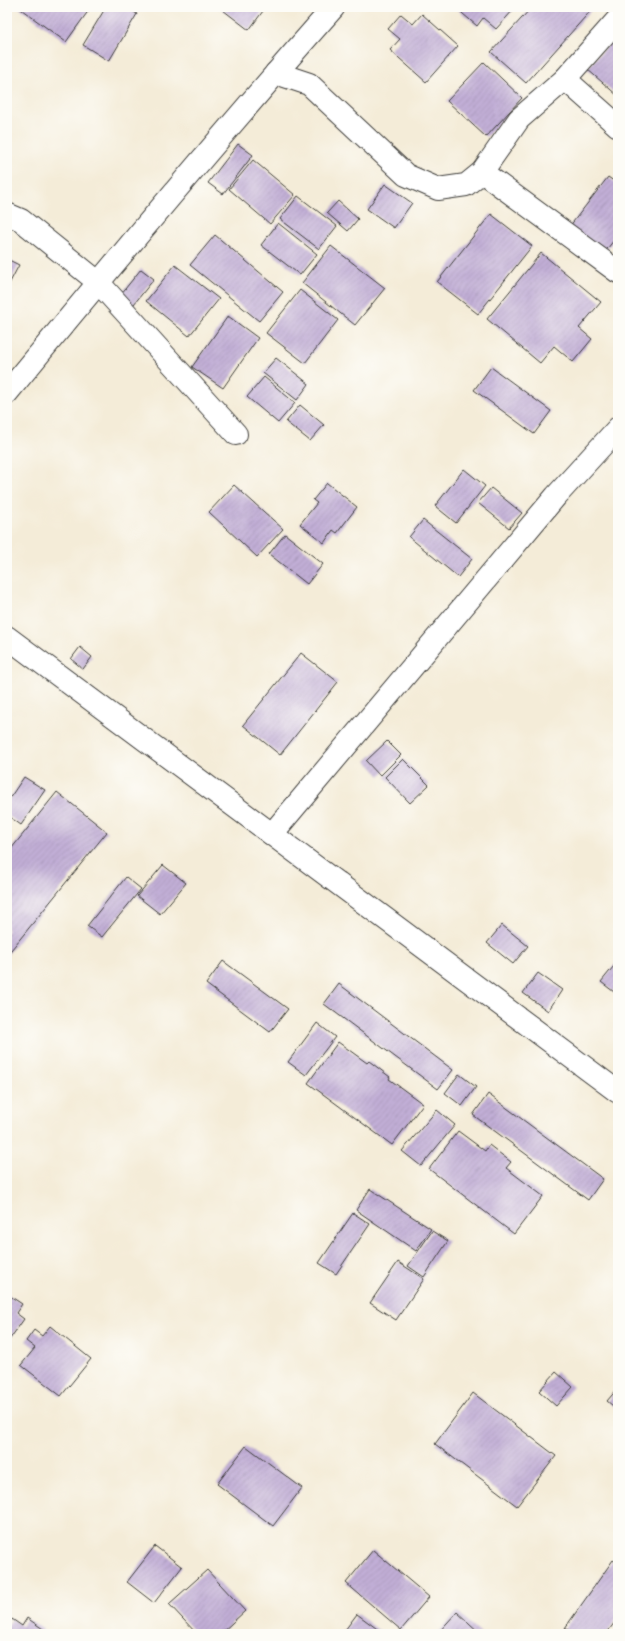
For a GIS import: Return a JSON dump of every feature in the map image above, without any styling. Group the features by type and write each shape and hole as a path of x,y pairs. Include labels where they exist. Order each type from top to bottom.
{"street":[{"path":"7,393 98,282 276,72 334,7"},
{"path":"276,72 309,84 406,175 438,189 466,185 482,172 519,119 565,79 618,19"},
{"path":"565,79 618,126"},
{"path":"482,172 618,272"},
{"path":"7,214 21,220 98,282 236,434"},
{"path":"272,834 556,496 618,428"},
{"path":"7,637 618,1092"}],"building":[{"path":"18,7 86,7 89,10 66,42"},
{"path":"106,7 126,7 137,14 109,61 83,45"},
{"path":"219,7 258,7 263,11 249,30"},
{"path":"455,7 515,8 496,29 483,18 477,26"},
{"path":"532,7 594,7 526,83 491,52"},
{"path":"401,14 413,24 422,14 458,46 426,82 390,50 400,39 388,29"},
{"path":"618,34 618,96 587,69"},
{"path":"484,62 522,98 486,137 447,101"},
{"path":"238,144 253,155 223,194 208,183"},
{"path":"253,160 295,195 270,224 229,189"},
{"path":"608,177 618,184 618,235 600,258 566,231"},
{"path":"385,184 412,203 394,228 367,209"},
{"path":"298,196 337,226 319,249 280,219"},
{"path":"338,201 358,219 348,231 327,213"},
{"path":"491,214 532,246 478,314 437,282"},
{"path":"278,223 317,254 300,275 261,245"},
{"path":"215,235 283,292 259,321 190,265"},
{"path":"331,246 385,288 355,325 302,283"},
{"path":"541,253 601,302 579,328 592,339 573,362 554,346 540,363 487,319"},
{"path":"7,259 19,265 7,288"},
{"path":"175,265 219,299 189,336 146,301"},
{"path":"141,269 154,279 130,309 117,299"},
{"path":"300,290 338,320 305,363 266,333"},
{"path":"228,316 258,338 223,388 192,367"},
{"path":"276,358 309,384 297,400 263,373"},
{"path":"491,367 551,411 534,434 474,390"},
{"path":"264,377 295,403 278,423 247,397"},
{"path":"300,405 324,425 310,441 286,422"},
{"path":"464,469 485,486 456,523 435,506"},
{"path":"327,483 357,507 337,533 333,530 324,543 300,524 317,503 313,500"},
{"path":"234,485 283,529 257,557 209,512"},
{"path":"491,488 522,513 509,528 478,503"},
{"path":"423,520 472,559 458,577 409,537"},
{"path":"285,534 323,564 307,584 269,554"},
{"path":"80,647 92,657 83,669 71,659"},
{"path":"301,653 338,682 280,755 243,725"},
{"path":"387,741 401,755 380,776 366,761"},
{"path":"403,759 429,785 410,803 385,777"},
{"path":"24,777 45,790 21,825 7,815 7,802"},
{"path":"57,792 107,832 7,955 7,854"},
{"path":"163,865 186,883 160,914 137,896"},
{"path":"126,877 141,889 102,937 87,926"},
{"path":"502,925 528,946 513,964 487,943"},
{"path":"223,961 288,1009 270,1032 206,984"},
{"path":"618,961 618,995 601,982"},
{"path":"538,973 562,990 548,1011 523,993"},
{"path":"339,984 453,1070 438,1089 324,1004"},
{"path":"317,1023 335,1037 306,1075 288,1062"},
{"path":"338,1042 367,1063 369,1061 390,1077 389,1079 423,1104 392,1145 308,1083"},
{"path":"459,1074 476,1087 462,1106 445,1093"},
{"path":"488,1094 603,1179 588,1200 473,1115"},
{"path":"437,1110 455,1125 421,1166 402,1151"},
{"path":"458,1131 485,1151 489,1145 511,1162 506,1168 543,1196 514,1234 429,1169"},
{"path":"370,1189 431,1229 416,1251 356,1210"},
{"path":"353,1213 370,1224 336,1274 319,1263"},
{"path":"432,1231 448,1241 424,1277 408,1266"},
{"path":"398,1262 424,1279 396,1320 370,1303"},
{"path":"7,1294 22,1304 16,1313 24,1319 7,1343"},
{"path":"50,1326 91,1359 61,1396 21,1365 35,1348 26,1341 34,1330 42,1336"},
{"path":"556,1372 573,1387 556,1406 539,1391"},
{"path":"618,1388 618,1410 607,1401"},
{"path":"473,1393 556,1456 517,1506 435,1444"},
{"path":"246,1446 302,1488 273,1526 217,1484"},
{"path":"155,1546 182,1567 154,1603 127,1582"},
{"path":"373,1550 429,1597 401,1630 346,1583"},
{"path":"613,1560 618,1564 618,1618 606,1634 574,1634 565,1628"},
{"path":"207,1570 245,1611 220,1634 197,1634 169,1604"},
{"path":"457,1612 481,1634 437,1634"},
{"path":"357,1614 384,1634 342,1634"},
{"path":"27,1618 43,1629 40,1634 7,1634 7,1627 12,1619 22,1626"}]}
